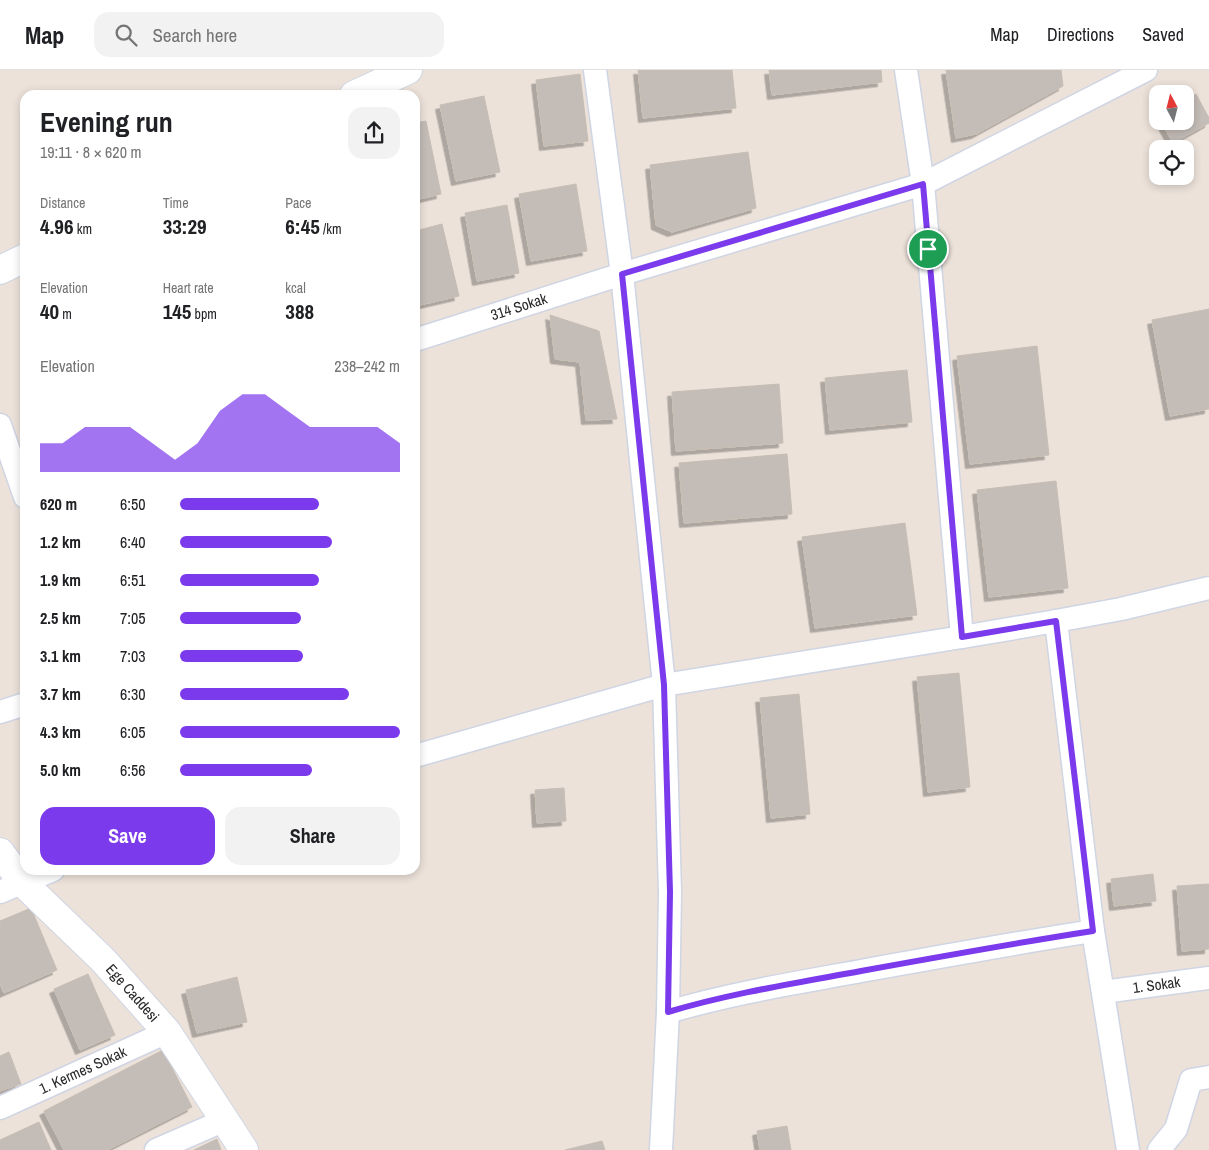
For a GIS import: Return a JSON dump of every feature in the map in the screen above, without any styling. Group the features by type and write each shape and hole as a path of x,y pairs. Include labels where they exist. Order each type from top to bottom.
{"street":[{"path":"365,90 408,70"},
{"path":"595,70 622,274 664,685 670,892 668,1012 661,1150"},
{"path":"906,70 923,184 962,637"},
{"name":"314 Sokak","path":"420,338 622,274 923,184 1146,70"},
{"path":"0,270 20,260"},
{"path":"0,425 13,469 20,485"},
{"path":"420,755 664,685 1056,621 1121,609 1209,588"},
{"path":"1056,621 1093,931 1128,1150"},
{"path":"0,712 20,706"},
{"name":"Ege Caddesi","path":"0,852 11,887 104,960 167,1032 244,1150"},
{"path":"11,887 41,875"},
{"path":"668,1012 772,986 1093,931"},
{"name":"1. Sokak","path":"1103,992 1209,978"},
{"name":"1. Kermes Sokak","path":"0,1108 167,1032"},
{"path":"1159,1150 1176,1129 1191,1080 1209,1077"},
{"path":"156,1150 225,1120"}],"building":[{"path":"638,70 732,70 736,108 643,118"},
{"path":"769,70 881,70 882,82 772,95"},
{"path":"946,70 1061,70 1063,86 976,134 956,138"},
{"path":"580,74 588,141 544,146 536,80"},
{"path":"1196,94 1209,118 1209,123 1178,140 1171,140 1166,130 1194,130 1194,95"},
{"path":"484,96 500,172 456,181 440,105"},
{"path":"426,121 441,194 420,199 420,122"},
{"path":"748,152 756,208 672,232 656,225 650,165"},
{"path":"576,184 587,251 531,261 519,194"},
{"path":"507,205 519,273 477,281 465,213"},
{"path":"442,224 459,296 420,305 420,230"},
{"path":"1209,309 1209,409 1170,416 1152,320"},
{"path":"550,315 599,331 617,419 586,420 580,362 555,359"},
{"path":"1037,346 1049,455 970,464 957,356"},
{"path":"907,370 912,422 830,430 825,378"},
{"path":"779,384 783,443 676,451 672,392"},
{"path":"787,454 792,514 684,523 679,463"},
{"path":"1056,481 1068,588 989,597 977,490"},
{"path":"905,523 917,615 815,628 802,537"},
{"path":"959,673 970,787 928,792 917,677"},
{"path":"799,694 810,814 771,818 760,698"},
{"path":"564,788 566,821 537,823 535,790"},
{"path":"1153,874 1156,901 1114,906 1111,879"},
{"path":"1209,884 1209,949 1182,951 1177,886"},
{"path":"31,908 57,970 4,993 0,984 0,921"},
{"path":"88,974 115,1035 80,1050 54,989"},
{"path":"237,977 247,1022 197,1033 186,990"},
{"path":"163,1050 192,1107 107,1150 64,1150 44,1111"},
{"path":"9,1052 21,1084 0,1091 0,1056"},
{"path":"39,1122 51,1150 0,1150 0,1140"},
{"path":"787,1126 791,1150 760,1150 757,1131"},
{"path":"217,1139 221,1150 194,1150"},
{"path":"602,1141 605,1150 565,1150"}],"route":[{"path":"923,184 928,249 962,637 1056,621 1093,931 772,986 668,1012 670,892 664,685 622,274 923,184"}]}
